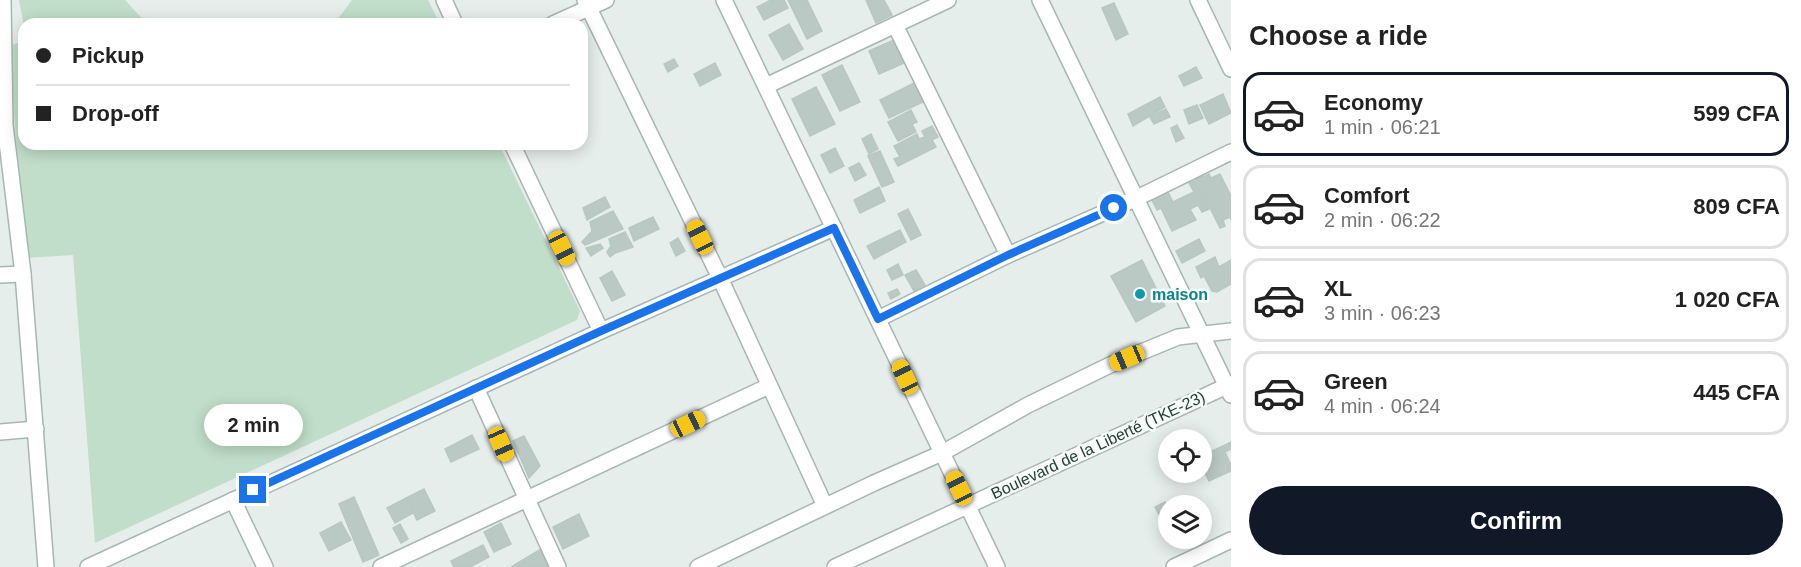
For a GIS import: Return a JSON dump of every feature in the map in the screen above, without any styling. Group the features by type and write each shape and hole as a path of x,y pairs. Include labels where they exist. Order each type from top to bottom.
{"street":[{"path":"3,0 3,125 22,274 46,567"},
{"path":"444,0 452,18"},
{"path":"563,18 587,4 606,0"},
{"path":"724,0 997,567"},
{"path":"766,86 948,0"},
{"path":"1040,0 1135,199 1230,389"},
{"path":"1198,0 1231,69"},
{"path":"587,4 720,278 825,506"},
{"path":"896,25 1008,255"},
{"path":"515,150 601,331"},
{"path":"878,319 1008,255 1135,199 1231,152"},
{"path":"88,567 117,560 233,500 601,331 834,228"},
{"path":"0,275 22,274"},
{"path":"698,567 942,453 1028,405 1110,365 1178,337 1231,331"},
{"path":"381,567 769,386"},
{"path":"476,388 558,567"},
{"name":"Boulevard de la Liberté (TKE-23)","path":"835,567 1230,389"},
{"path":"0,432 36,429"},
{"path":"233,500 265,567"},
{"path":"1174,567 1231,540"}],"green space":[{"path":"19,0 125,0 142,18 22,18"},
{"path":"352,0 428,0 437,18 338,18"},
{"path":"18,43 18,150 502,150 580,311 577,320 95,543 73,255 25,258 9,46"}],"building":[{"path":"771,0 784,0 788,8 764,20 757,7"},
{"path":"788,0 807,0 822,31 807,39"},
{"path":"866,0 884,0 892,15 876,23"},
{"path":"1114,3 1128,34 1116,40 1102,8"},
{"path":"789,24 803,49 783,60 769,35"},
{"path":"894,40 904,63 879,74 869,51"},
{"path":"674,59 678,66 668,72 664,64"},
{"path":"715,63 721,75 700,86 694,74"},
{"path":"842,65 860,102 840,111 822,75"},
{"path":"1196,67 1202,78 1184,86 1179,76"},
{"path":"914,83 923,102 889,118 880,100"},
{"path":"816,87 835,124 810,136 792,99"},
{"path":"1223,94 1231,113 1209,124 1200,105"},
{"path":"1160,97 1165,107 1133,126 1128,114"},
{"path":"1197,105 1203,118 1189,124 1184,110"},
{"path":"1166,109 1170,117 1154,124 1150,117"},
{"path":"911,110 917,122 912,124 916,132 898,141 888,122"},
{"path":"1177,125 1184,138 1176,142 1171,128"},
{"path":"932,126 938,137 932,140 936,147 898,166 894,159 900,157 894,146 917,134 919,139 925,137 922,131"},
{"path":"871,134 878,149 869,154 862,139"},
{"path":"835,148 844,166 830,173 821,155"},
{"path":"880,151 894,182 882,187 868,156"},
{"path":"859,163 866,175 855,181 849,168"},
{"path":"1202,174 1203,177 1209,174 1211,178 1220,174 1231,196 1231,220 1230,217 1223,220 1225,226 1220,228 1195,178"},
{"path":"1195,181 1209,209 1202,212 1198,205 1190,209 1196,220 1172,231 1161,208 1157,210 1152,200 1168,192 1173,202 1194,192 1189,183"},
{"path":"879,187 885,201 860,213 854,200"},
{"path":"605,197 610,207 587,220 583,208"},
{"path":"908,209 921,235 911,240 898,214"},
{"path":"613,211 623,229 585,245 582,242 592,231 590,222"},
{"path":"653,217 659,229 634,241 629,228"},
{"path":"900,230 906,242 874,259 867,246"},
{"path":"625,232 633,247 610,257 607,252 611,246 609,239"},
{"path":"678,238 685,251 676,256 670,243"},
{"path":"1199,239 1205,251 1182,263 1176,251"},
{"path":"600,244 603,248 591,256 586,248"},
{"path":"1215,257 1219,267 1231,260 1231,284 1217,292 1212,291 1204,276 1201,278 1196,267"},
{"name":"maison","path":"1142,260 1165,306 1136,322 1111,276"},
{"path":"898,264 903,275 892,280 887,270"},
{"path":"916,270 925,285 914,291 905,275"},
{"path":"612,271 625,295 612,301 600,278"},
{"path":"897,289 900,294 891,299 888,293"},
{"path":"472,435 479,449 451,462 445,449"},
{"path":"524,436 540,466 529,478 513,441"},
{"path":"1231,442 1231,449 1225,452 1231,465 1231,471 1212,480 1212,451"},
{"path":"424,489 435,511 417,520 406,498"},
{"path":"354,497 379,555 363,562 339,504"},
{"path":"406,498 413,513 395,523 387,508"},
{"path":"579,514 589,536 563,549 553,527"},
{"path":"341,522 351,540 329,551 320,533"},
{"path":"501,523 511,544 494,552 484,532"},
{"path":"400,524 408,539 401,543 393,528"},
{"path":"483,545 489,557 470,567 454,567 451,561"},
{"path":"541,549 551,567 511,567"}],"place":[{"name":"maison","path":"1140,294"}],"route":[{"path":"253,490 601,331 834,228 878,319 1008,255 1114,208"}]}
